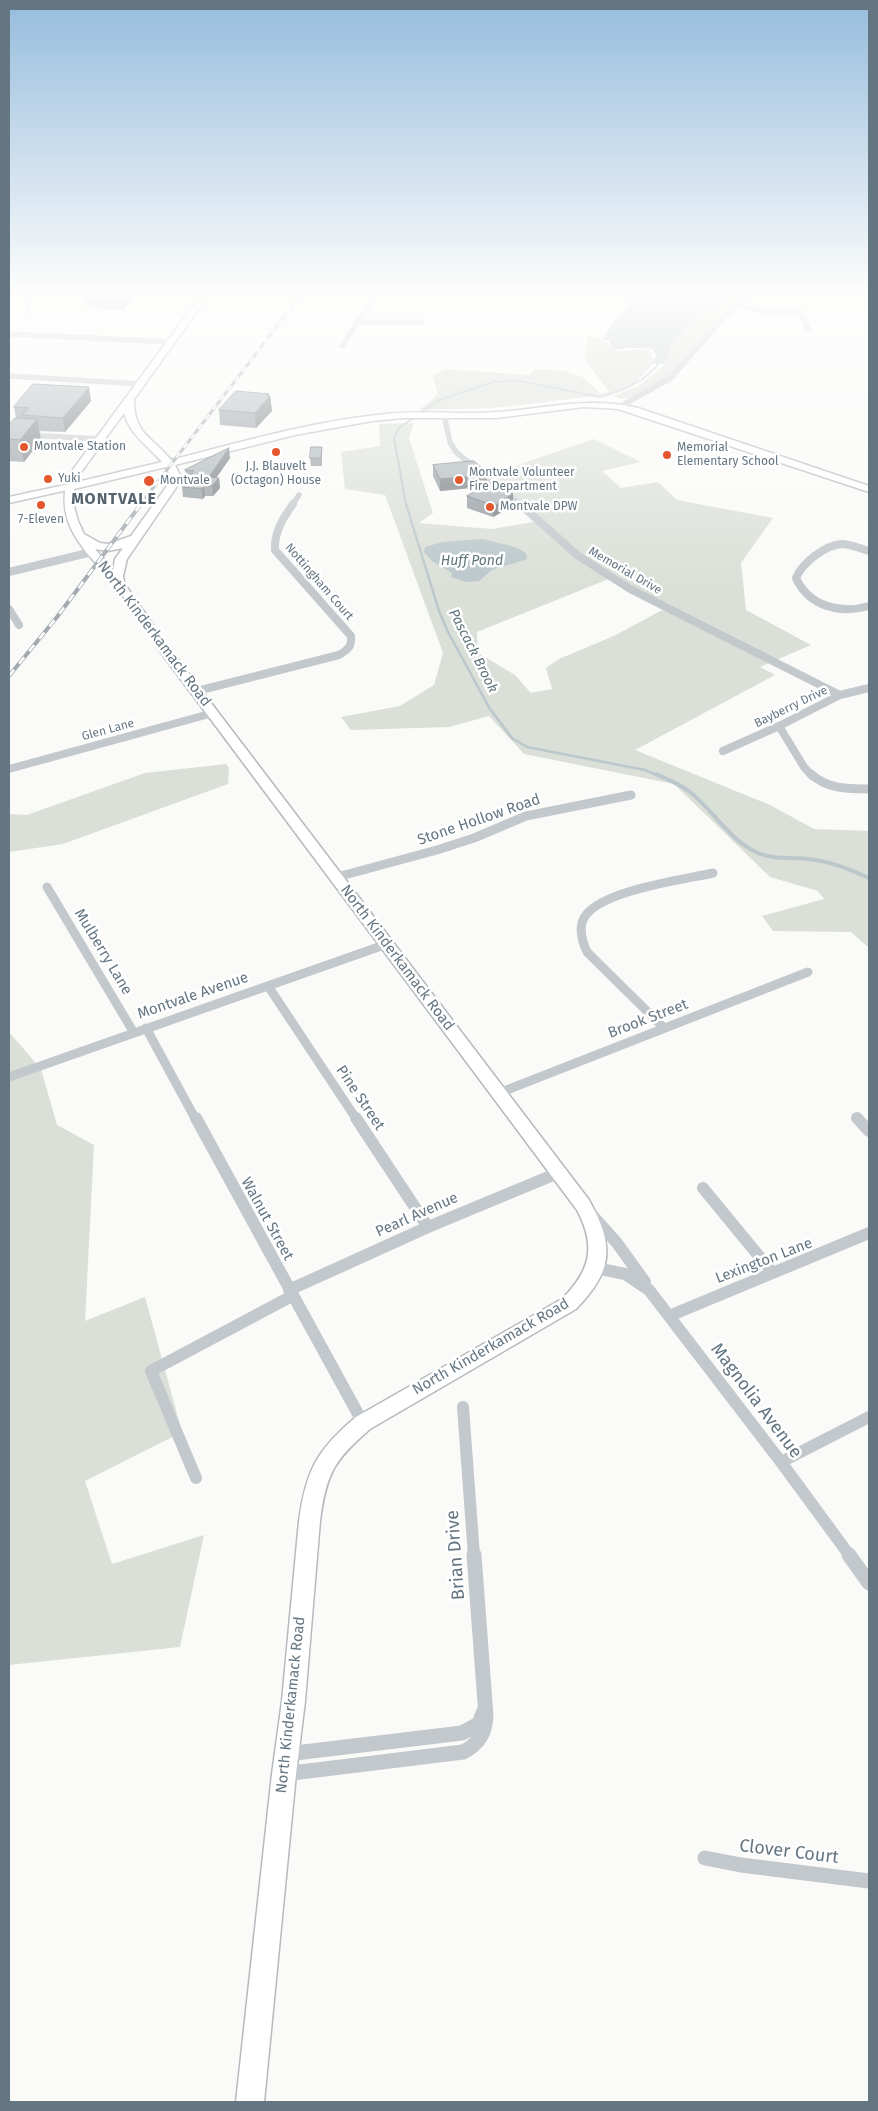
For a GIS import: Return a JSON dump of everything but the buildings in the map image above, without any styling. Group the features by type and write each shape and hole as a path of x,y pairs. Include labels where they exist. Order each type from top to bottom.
{"main road":[{"path":"69,487 74,475 137,390"},
{"path":"119,584 116,576 118,568 134,539 177,479 175,472 132,424 129,418 128,406 130,398"},
{"path":"9,500 344,423 395,416 494,416 594,403 621,406 869,489"},
{"path":"101,439 122,433 138,436 147,442"},
{"path":"170,490 178,485 190,470 230,449"},
{"name":"North Kinderkamack Road","path":"69,487 67,503 69,513 92,552 119,584 196,691 583,1205 590,1216 596,1235 598,1254 596,1268 581,1292 569,1304 363,1424 347,1436 323,1467 317,1483 310,1524 290,1738 285,1764 250,2102"},
{"path":"78,530 92,544 107,549"},
{"path":"92,552 107,549 134,539"}],"street":[{"path":"621,406 650,390"},
{"name":"Memorial Drive","path":"444,415 450,442 456,452 512,497 551,535 583,560 664,607 840,695"},
{"path":"9,434 101,439"},
{"name":"Nottingham Court","path":"196,691 339,655 350,648 352,644 351,636 275,550 274,544 277,532 299,495"},
{"path":"869,552 848,545 832,546 802,567 796,578 800,588 823,605 848,610 869,606"},
{"path":"9,572 92,552"},
{"path":"9,608 19,625"},
{"name":"Bayberry Drive","path":"723,751 779,726 840,695 869,688"},
{"name":"Glen Lane","path":"9,769 213,713"},
{"path":"779,726 814,779 838,789 869,789"},
{"name":"Stone Hollow Road","path":"337,877 437,850 474,838 526,816 631,795"},
{"path":"664,1028 594,960 582,942 582,924 586,915 606,900 714,873"},
{"name":"Mulberry Lane","path":"47,887 134,1033"},
{"name":"Montvale Avenue","path":"9,1077 386,944"},
{"name":"Brook Street","path":"499,1093 808,972"},
{"name":"Pine Street","path":"268,986 428,1227"},
{"name":"Walnut Street","path":"146,1028 363,1424"},
{"path":"857,1118 869,1131"},
{"name":"Pearl Avenue","path":"196,1478 151,1371 290,1293 428,1227 558,1172"},
{"path":"703,1188 772,1272"},
{"path":"583,1205 617,1243 659,1304"},
{"name":"Lexington Lane","path":"669,1316 772,1272 802,1263 869,1233"},
{"name":"Magnolia Avenue","path":"596,1268 618,1270 629,1274 644,1285 781,1462 869,1583"},
{"name":"Brian Drive","path":"285,1764 463,1752 473,1748 485,1732 487,1719 486,1700 463,1407"},
{"path":"781,1462 869,1417"},
{"name":"Brian Drive","path":"285,1764 462,1733 478,1724 483,1715 486,1700"},
{"name":"Clover Court","path":"705,1858 741,1865 869,1881"}],"shaded area":[{"path":"437,390 596,390 600,393 609,392 607,390 622,390 612,394 494,408 419,410 438,394"},
{"path":"629,390 648,390 627,398 614,396"},
{"path":"414,423 409,438 433,513 419,523 492,529 539,521 485,476 594,439 641,462 602,471 621,488 658,482 677,500 773,518 741,563 746,610 811,645 760,667 775,675 635,750 770,805 814,829 869,831 869,948 851,932 773,931 762,916 824,899 818,891 770,877 674,784 524,754 489,716 449,727 351,730 341,717 400,706 434,685 443,653 385,495 345,489 341,452 380,446 379,424","holes":["611,578 685,619 662,610 616,635 559,659 546,668 552,689 531,693 515,675 478,653 477,632"]},
{"path":"226,764 229,768 228,784 63,844 9,852 9,814 27,815 145,773"},
{"path":"9,1032 41,1069 57,1125 94,1145 85,1321 145,1297 182,1432 85,1481 112,1564 204,1535 180,1647 9,1665"}],"water":[{"name":"Huff Pond","path":"483,539 515,547 526,553 527,559 492,570 479,581 466,582 451,577 452,573 432,561 424,552 425,547 442,542"}],"waterway":[{"name":"Pascack Brook","path":"406,505 394,438 399,428 439,400 470,390"},
{"name":"Pascack Brook","path":"562,390 600,397 623,390"},
{"name":"Pascack Brook","path":"406,504 439,611 448,632 490,709 512,738 527,747 645,770 659,776"},
{"name":"Pascack Brook","path":"656,774 690,792 730,833 748,848 758,853 776,857 801,858 824,862 869,878"}],"railway":[{"path":"140,505 229,390"},
{"path":"9,676 57,617 141,504"}],"place":[{"name":"Montvale Station","path":"24,447"},
{"name":"J.J. Blauvelt (Octagon) House","path":"276,452"},
{"name":"Memorial Elementary School","path":"667,455"},
{"name":"Yuki","path":"48,479"},
{"name":"Montvale Volunteer Fire Department","path":"459,480"},
{"name":"Montvale","path":"149,481"},
{"name":"7-Eleven","path":"41,505"},
{"name":"Montvale DPW","path":"490,507"}],"district":[{"name":"MONTVALE","path":"114,500"}]}
